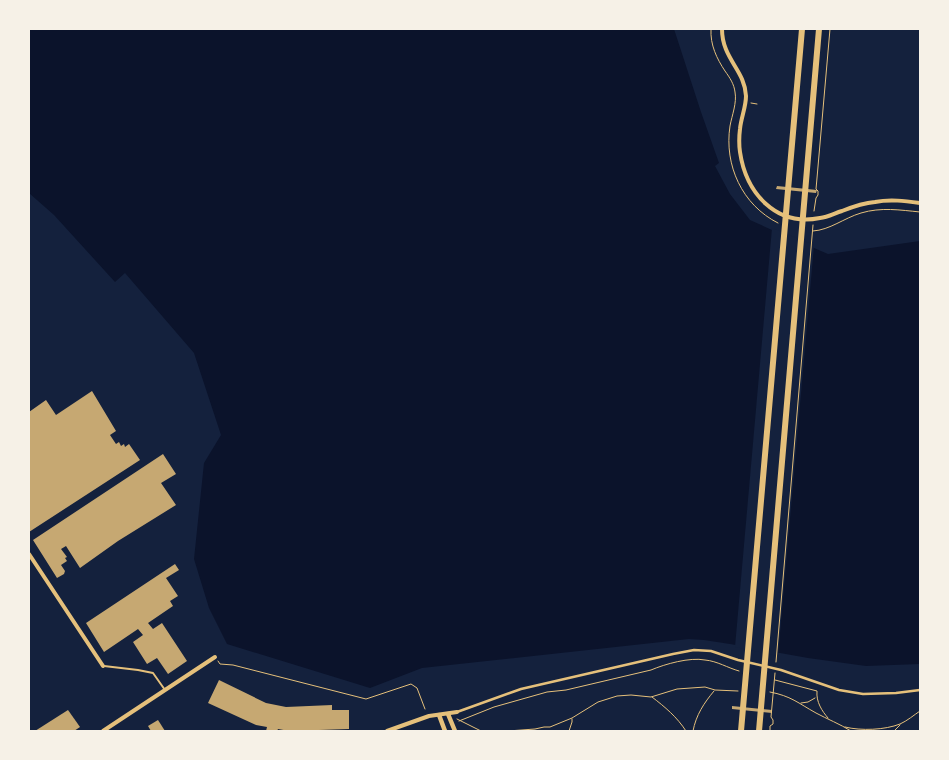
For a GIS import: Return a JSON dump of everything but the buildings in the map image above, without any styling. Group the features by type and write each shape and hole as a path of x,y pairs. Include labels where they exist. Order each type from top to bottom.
{"highway":[{"path":"741,731 802,29"},
{"path":"759,731 819,29"}],"street":[{"path":"722,29 723,43 740,74 746,94 746,103 739,130 742,163 752,188 772,209 789,218 806,220 821,218 876,201 920,203"},
{"path":"29,554 103,666"},
{"path":"387,731 429,716 457,712 521,689 694,650 711,652 781,670 839,690 863,694 920,690"},
{"path":"102,731 215,656"},
{"path":"448,714 454,731"},
{"path":"439,715 445,731"}],"lane":[{"path":"103,666 153,673 165,690"}],"path":[{"path":"711,29 710,34 714,51 730,78 735,92 729,143 733,170 747,198 759,211 779,224"},
{"path":"814,214 818,195 816,189 830,29"},
{"path":"808,231 823,229 860,213 874,210 890,209 920,212"},
{"path":"775,666 813,222"},
{"path":"457,721 494,707 547,692 566,690 695,659 706,660 742,672"},
{"path":"220,664 233,665 366,699 411,684 417,688 425,709"},
{"path":"770,731 773,720 771,717 775,672"},
{"path":"771,679 817,691 816,697 828,718"},
{"path":"508,731 550,727 572,718 598,702 617,696 651,696 677,689 705,687 714,690 744,691"},
{"path":"693,731 698,714 714,690"},
{"path":"767,692 782,695 801,703 851,731"},
{"path":"651,696 666,708 686,731"},
{"path":"801,703 808,702 816,697"},
{"path":"894,731 900,724 920,711"},
{"path":"569,731 572,718"},
{"path":"460,720 481,731"},
{"path":"842,726 868,730 900,724"}],"water":[{"path":"29,29 674,29 719,163 715,166 730,194 750,220 828,254 920,241 920,664 866,666 689,639 422,668 370,688 227,644 209,608 194,559 204,463 221,435 194,353 125,273 115,282 54,215 29,193"}],"pier":[{"path":"772,228 814,245 778,656 735,647"}]}
